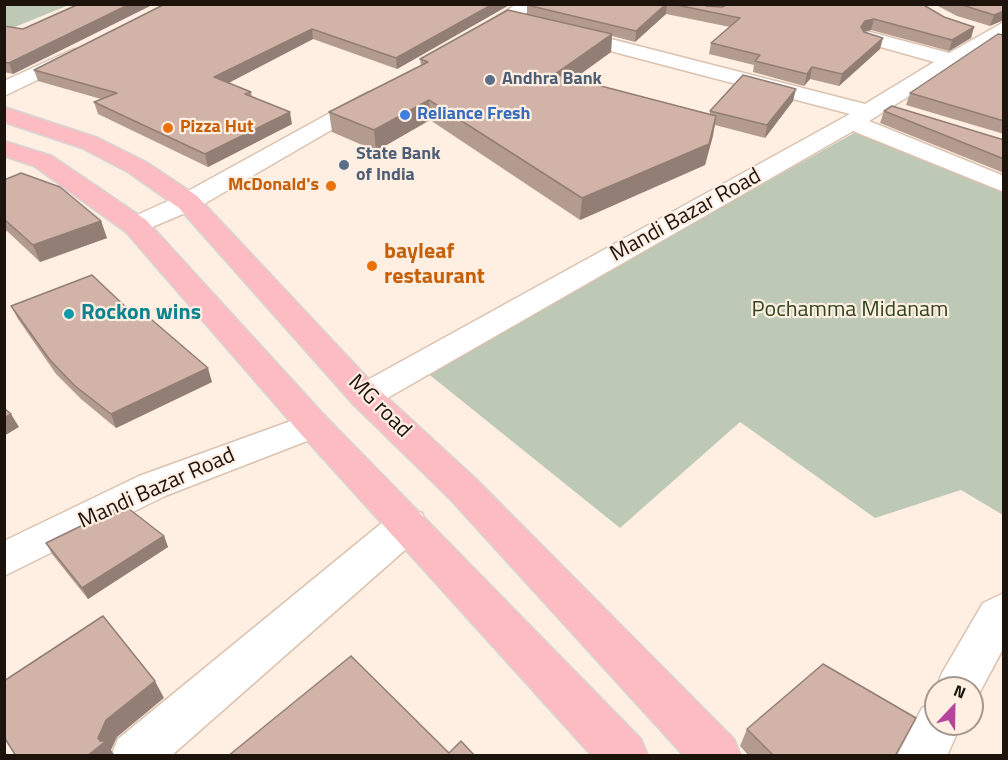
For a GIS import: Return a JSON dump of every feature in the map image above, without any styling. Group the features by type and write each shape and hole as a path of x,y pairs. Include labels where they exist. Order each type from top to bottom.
{"main road":[{"name":"MG road","path":"4,114 90,143 136,167 188,202 365,396 464,489 717,756"},
{"path":"4,148 43,161 136,226 313,425 624,756"}],"street":[{"path":"464,44 523,16"},
{"path":"552,30 673,59 867,113 912,116"},
{"name":"Mandi Bazar Road","path":"365,396 867,113 953,61 992,33"},
{"path":"870,38 953,61"},
{"path":"4,90 95,44"},
{"path":"136,226 188,202 383,90"},
{"path":"867,113 1004,185"},
{"name":"Mandi Bazar Road","path":"9,552 152,486 313,425"},
{"path":"135,756 408,524"},
{"path":"965,676 998,616 1004,611"},
{"path":"921,756 932,736"}],"green space":[{"path":"5,5 69,5 5,31"},
{"name":"Pochamma Midanam","path":"863,128 1003,190 1003,515 961,490 875,518 740,422 620,528 426,372"}],"building":[{"path":"79,4 130,4 9,63 4,62 4,26 23,29"},
{"path":"165,4 493,4 396,58 312,29 214,77 251,92 245,94 290,112 205,154 94,102 117,93 34,70"},
{"path":"666,4 636,31 527,5"},
{"path":"672,4 706,4 706,6 722,7 729,4 922,4 944,17 974,27 952,40 874,19 865,21 861,27 864,32 883,38 842,74 812,67 807,74 755,61 760,55 711,43 740,18"},
{"path":"959,4 1004,4 1004,11 994,15"},
{"path":"508,10 612,34 555,74 716,116 709,144 582,198 429,100 374,130 329,112 428,62 420,59"},
{"path":"998,34 1004,35 1004,121 910,93"},
{"path":"743,75 796,89 767,125 710,111"},
{"path":"892,106 1004,140 1004,159 884,111"},
{"path":"21,173 60,187 101,221 33,245 4,219 4,180"},
{"path":"92,275 130,311 138,308 208,368 111,414 75,386 50,360 11,306"},
{"path":"4,408 11,414 4,418"},
{"path":"124,505 164,536 82,588 46,543"},
{"path":"103,616 155,681 106,720 98,738 100,741 106,741 87,756 16,756 4,737 4,681"},
{"path":"351,656 449,753 461,741 475,756 228,756"},
{"path":"823,664 916,718 895,756 774,756 747,729"}],"place":[{"name":"Andhra Bank","path":"490,80"},
{"name":"Reliance Fresh","path":"405,115"},
{"name":"Pizza Hut","path":"168,128"},
{"name":"State Bank of India","path":"344,165"},
{"name":"McDonald's","path":"331,186"},
{"name":"bayleaf restaurant","path":"372,266"},
{"name":"Rockon wins","path":"69,314"}]}
